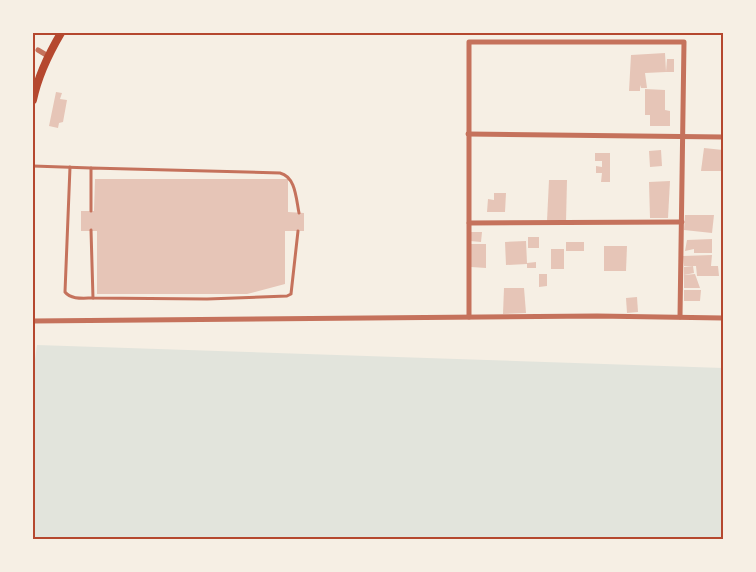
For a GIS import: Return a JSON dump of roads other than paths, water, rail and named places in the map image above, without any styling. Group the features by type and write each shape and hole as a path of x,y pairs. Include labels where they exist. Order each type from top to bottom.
{"main road":[{"path":"33,100 36,85 48,56 61,33"}],"street":[{"path":"469,317 470,42 684,42 680,317"},
{"path":"38,50 48,56"},
{"path":"468,134 723,137"},
{"path":"469,223 682,222"},
{"path":"33,321 469,317 723,318"}],"lane":[{"path":"33,166 286,174 292,179 299,213"},
{"path":"70,167 65,292 68,296 207,299 287,296 293,291 298,231"},
{"path":"91,168 91,211"},
{"path":"91,230 93,298"}]}
